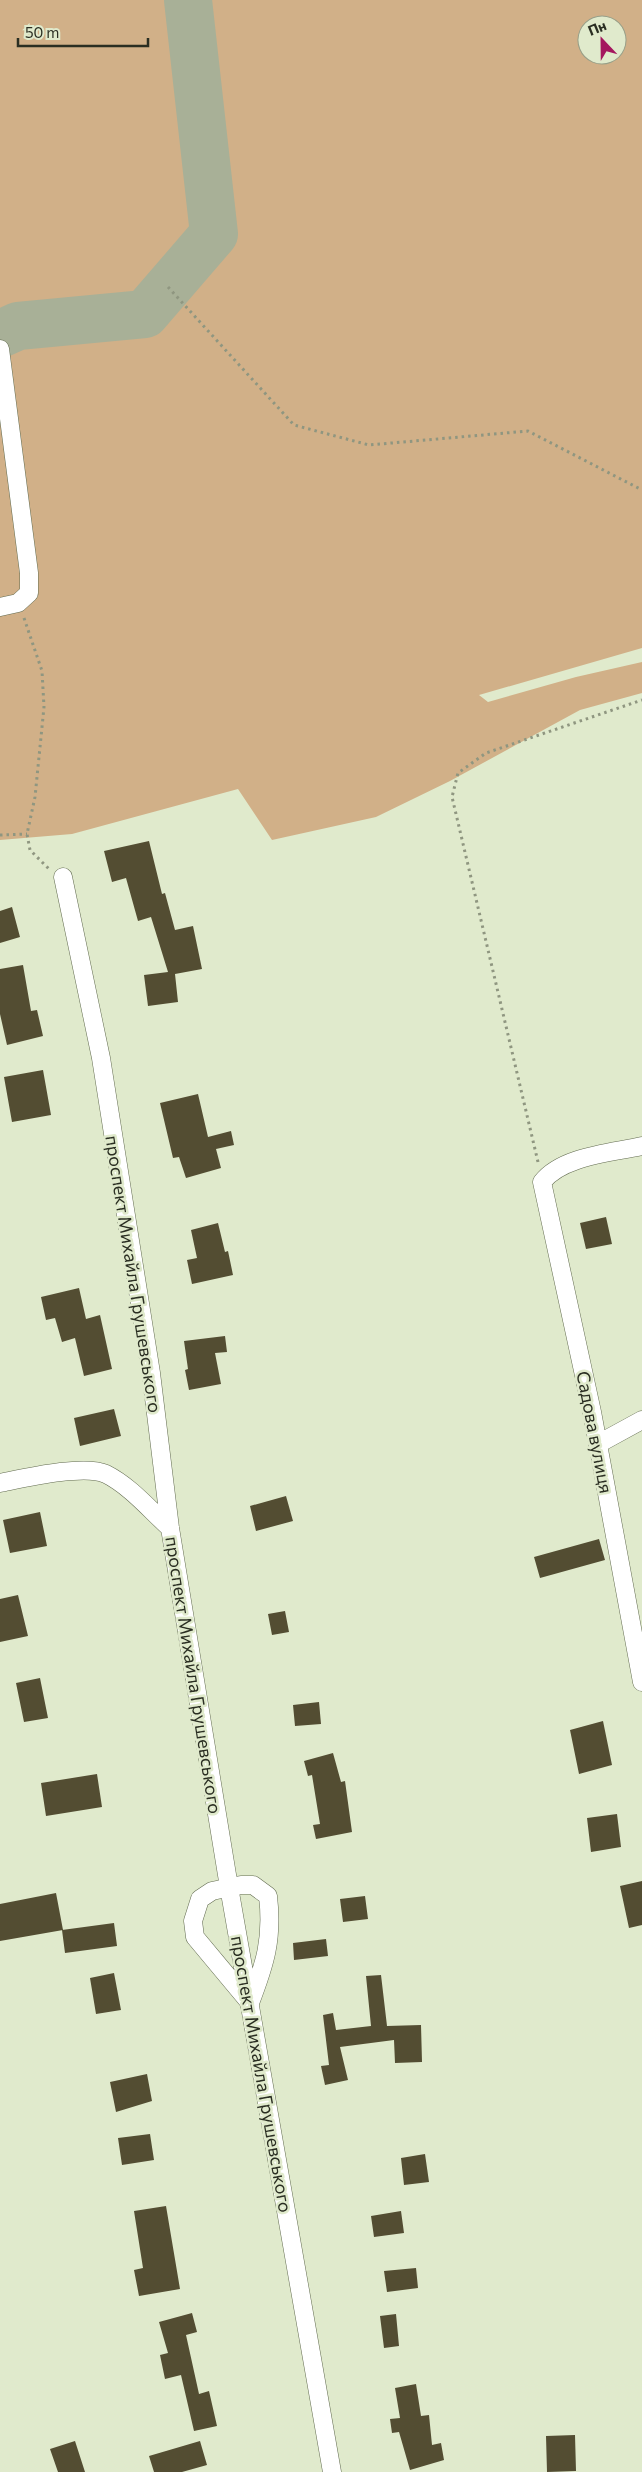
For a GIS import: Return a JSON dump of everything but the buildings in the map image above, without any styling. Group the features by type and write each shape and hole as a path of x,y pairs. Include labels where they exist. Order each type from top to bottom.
{"street":[{"path":"0,349 6,412 29,573 29,593 18,603 0,607"},
{"name":"проспект Михайла Грушевського","path":"63,877 101,1058 151,1373 170,1528 229,1887 332,2472"},
{"path":"542,1182 551,1172 566,1164 642,1146"},
{"name":"Садова вулиця","path":"542,1182 598,1444 642,1682"},
{"path":"598,1444 642,1420"},
{"path":"0,1483 88,1470 104,1473 118,1481 170,1528"},
{"path":"253,1885 268,1896 271,1925 265,1964 250,2004 196,1937 193,1920 200,1899 212,1890 253,1885"}],"path":[{"path":"168,288 294,425 369,445 528,432 642,490"},
{"path":"18,603 42,671 44,707 35,797 27,834 30,850 49,869 63,877"},
{"path":"542,1182 452,797 458,772 486,754 642,700"},
{"path":"0,835 27,834"}],"shaded area":[{"path":"0,0 642,0 642,648 479,695 488,702 576,677 642,662 642,693 580,710 450,781 376,817 272,840 238,789 72,834 0,840"}],"taxiway":[{"path":"0,334 18,326 145,314 214,234 188,0"}]}
